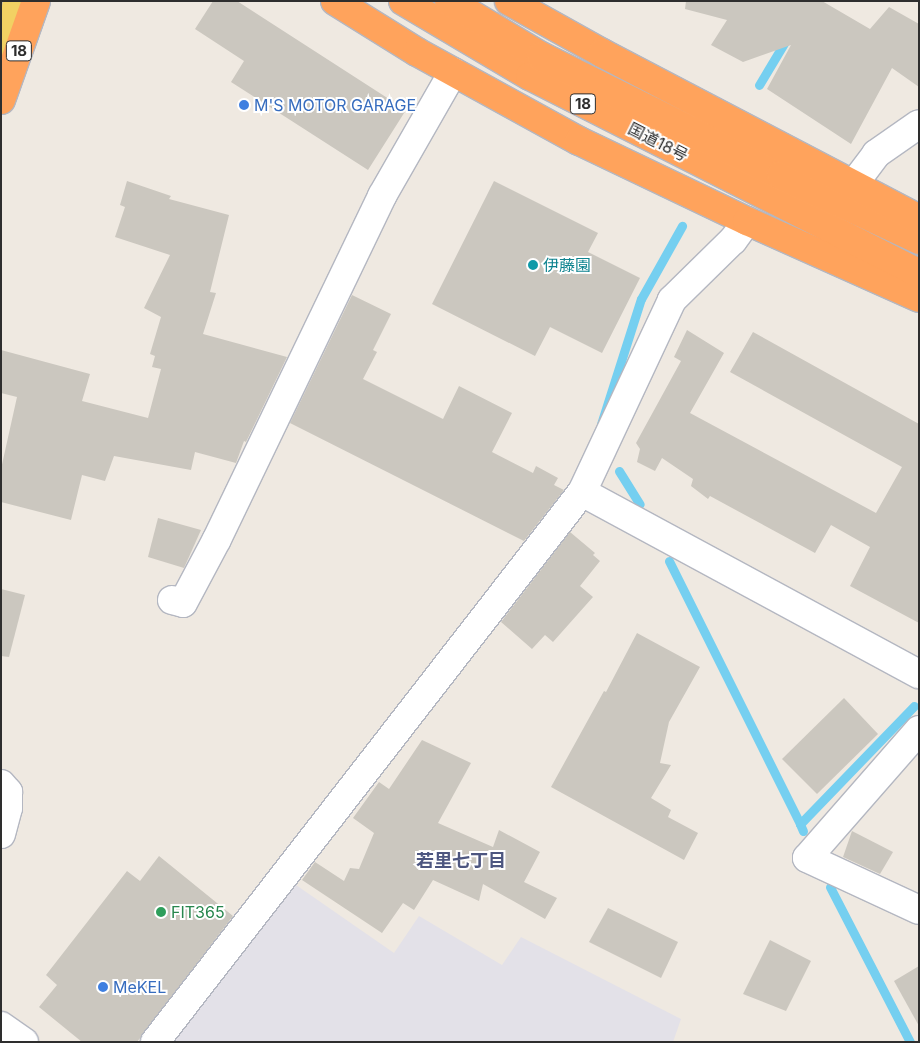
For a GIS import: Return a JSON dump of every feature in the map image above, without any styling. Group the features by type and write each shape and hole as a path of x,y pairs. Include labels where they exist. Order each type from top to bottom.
{"highway":[{"name":"18","path":"1,99 36,1"},
{"name":"18","path":"335,1 453,72 579,141 746,221 919,298"},
{"name":"国道18号","path":"403,1 530,76 919,273"},
{"name":"国道18号","path":"449,1 541,56 919,240"},
{"path":"509,1 919,219"}],"main road":[{"path":"1,99 17,1"}],"street":[{"path":"172,600 183,603 217,539 382,196 453,72"},
{"path":"853,185 876,154 919,124"},
{"path":"154,1042 582,492 672,300 733,240 746,221"},
{"path":"582,492 919,674"},
{"path":"919,730 807,858 919,910"},
{"path":"1,784 8,792 8,808 1,834"},
{"path":"1,1026 24,1042"}],"shaded area":[{"path":"296,885 394,953 419,916 502,965 521,937 681,1019 673,1042 167,1042"}],"building":[{"path":"213,1 237,1 406,110 368,170 231,82 244,61 195,29"},
{"path":"686,1 822,1 870,29 889,7 919,24 919,87 892,68 851,144 767,89 791,45 743,62 711,45 727,20 685,9"},
{"path":"127,181 171,196 169,199 229,215 210,292 216,293 203,334 287,357 246,442 244,441 236,463 195,452 191,470 114,456 105,481 82,475 71,520 1,502 1,469 17,397 1,393 1,350 90,374 82,401 148,418 161,369 152,367 155,356 150,354 161,317 144,308 170,255 115,237 125,207 120,205"},
{"name":"伊藤園","path":"494,181 598,233 588,252 640,278 602,353 550,327 535,356 432,304"},
{"path":"352,295 391,314 373,350 377,352 363,379 443,419 459,386 512,413 492,452 533,473 536,466 558,478 554,485 564,490 524,541 290,423"},
{"path":"687,330 724,353 690,413 876,513 902,467 730,372 753,332 919,424 919,623 850,586 870,547 831,525 815,553 710,496 708,499 691,486 693,479 662,458 655,471 637,462 640,449 636,443 681,361 674,357"},
{"path":"158,518 201,530 184,568 148,557"},
{"path":"570,532 595,553 593,555 600,561 580,586 593,597 553,642 545,635 532,649 501,622"},
{"path":"1,589 25,595 9,657 1,656"},
{"path":"637,633 700,667 669,722 660,763 671,765 651,798 671,810 668,817 698,833 684,860 551,787 604,691 606,692"},
{"path":"844,698 878,734 817,794 782,759"},
{"path":"422,740 471,763 438,823 493,847 499,830 540,852 524,882 557,898 545,919 483,884 479,901 433,880 414,910 403,903 382,933 302,880 315,862 344,881 350,868 359,869 374,833 353,818 379,782 389,789"},
{"path":"852,831 893,852 880,874 843,857"},
{"path":"159,856 233,916 137,1042 82,1042 39,1007 57,985 46,975 127,871 140,881"},
{"path":"608,908 678,942 661,978 589,942"},
{"path":"770,940 811,961 786,1011 743,994"},
{"path":"919,966 919,1026 894,981"}],"waterway":[{"path":"759,85 786,40"},
{"path":"601,424 641,299 682,226"},
{"path":"619,471 640,504"},
{"path":"669,561 800,824"},
{"path":"803,831 800,824 914,706"},
{"path":"830,887 910,1042"}],"place":[{"name":"M'S MOTOR GARAGE","path":"244,105"},
{"name":"伊藤園","path":"533,265"},
{"name":"FIT365","path":"161,912"},
{"name":"MeKEL","path":"103,987"}],"district":[{"name":"若里七丁目","path":"461,861"}]}
